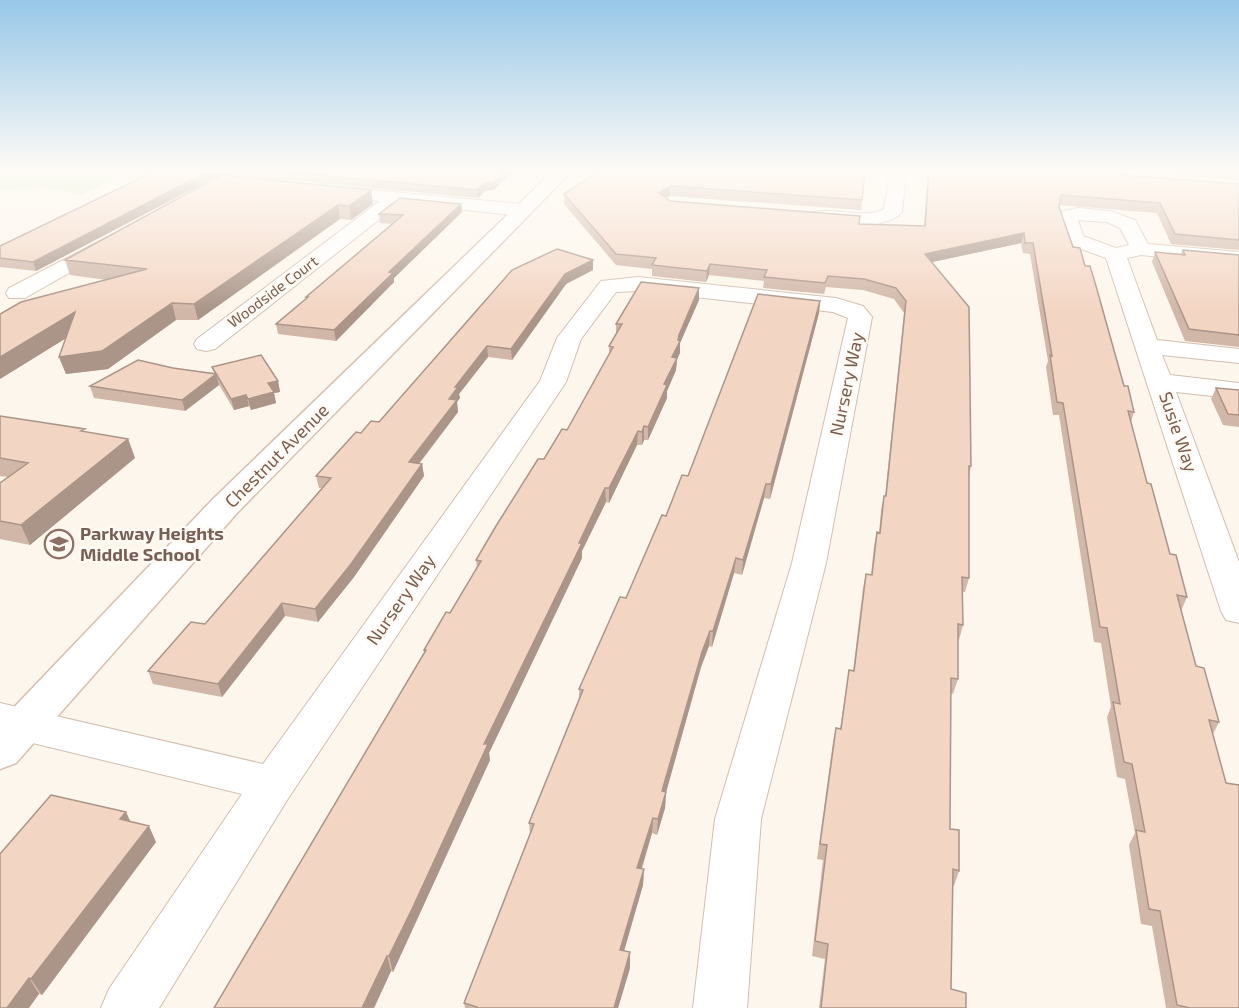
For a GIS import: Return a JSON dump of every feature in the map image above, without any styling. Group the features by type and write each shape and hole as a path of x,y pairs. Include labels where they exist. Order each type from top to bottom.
{"main road":[{"name":"Chestnut Avenue","path":"8,732 226,505 515,217"}],"street":[{"name":"Woodside Court","path":"206,344 372,217"},
{"path":"834,217 869,220 888,217"},
{"path":"17,293 119,237"},
{"name":"Susie Way","path":"1239,258 1128,252 1149,346 1231,564 1239,612"},
{"name":"Nursery Way","path":"128,1008 273,784 554,382 569,338 609,286 638,284 836,305 855,311 860,317 809,563 738,819 720,1008"},
{"path":"1149,346 1239,356"},
{"path":"1161,381 1239,391"},
{"path":"8,732 273,784"}],"building":[{"path":"60,217 120,217 33,262 0,258 0,246"},
{"path":"144,217 320,217 194,304 172,303 102,351 59,357 75,312 0,357 0,314 21,302 147,269 65,260"},
{"path":"401,217 447,217 389,272 393,273 334,330 276,324 308,297 306,297"},
{"path":"584,217 860,217 859,224 925,226 926,217 1063,217 1073,247 1080,248 1085,266 1090,266 1124,386 1128,386 1134,412 1128,411 1147,483 1151,484 1170,554 1176,555 1187,597 1177,595 1196,666 1204,668 1219,722 1209,720 1226,783 1239,785 1239,1008 1190,1008 1177,1005 1160,911 1149,909 1136,830 1145,832 1132,764 1124,762 1113,702 1120,704 1107,628 1100,627 1063,403 1057,402 1050,355 1052,356 1033,243 1025,243 1024,233 925,254 969,307 971,466 969,466 969,578 962,577 963,625 958,624 958,679 951,678 950,829 959,830 959,871 953,869 951,989 966,993 966,1008 821,1008 828,944 815,941 827,845 820,844 836,728 841,729 849,670 854,671 866,574 872,575 877,532 880,533 884,496 886,496 906,301 896,288 864,279 828,276 825,283 764,277 767,270 710,264 707,271 652,265 656,258 616,254"},
{"path":"1167,217 1239,217 1239,240 1175,234"},
{"path":"557,249 593,260 565,274 511,349 487,346 455,387 458,387 449,399 457,400 409,462 422,464 351,564 315,609 282,603 218,684 148,671 191,622 205,624 331,478 316,476 356,432 361,433 371,421 379,422 512,270"},
{"path":"1183,250 1239,255 1239,335 1189,329 1155,252 1185,255"},
{"path":"641,282 699,288 679,335 678,340 680,341 672,357 677,358 664,384 667,385 648,427 644,426 642,432 638,431 609,488 605,488 579,543 582,543 484,744 488,744 413,907 362,1008 214,1008 426,650 424,650 446,612 450,613 481,561 476,560 496,526 538,459 544,459 562,429 567,430 613,347 609,346 622,324 616,324"},
{"path":"758,294 820,301 771,484 766,484 743,560 736,558 713,631 710,631 702,652 662,791 666,792 658,819 653,818 637,868 644,869 620,950 630,952 614,1008 476,1008 464,1003 534,824 529,823 583,690 579,689 620,597 626,598 662,515 666,516 682,475 688,476"},
{"path":"261,355 278,381 268,383 274,392 248,399 246,395 231,399 212,367"},
{"path":"138,360 216,374 182,400 90,386"},
{"path":"1216,388 1239,390 1239,415 1228,414"},
{"path":"0,416 85,429 81,431 128,439 21,525 0,521 0,483 28,463 0,458"},
{"path":"51,795 126,812 120,819 149,826 31,979 29,978 7,1008 0,1008 0,854"}],"place":[{"name":"Parkway Heights Middle School","path":"59,544"}]}
